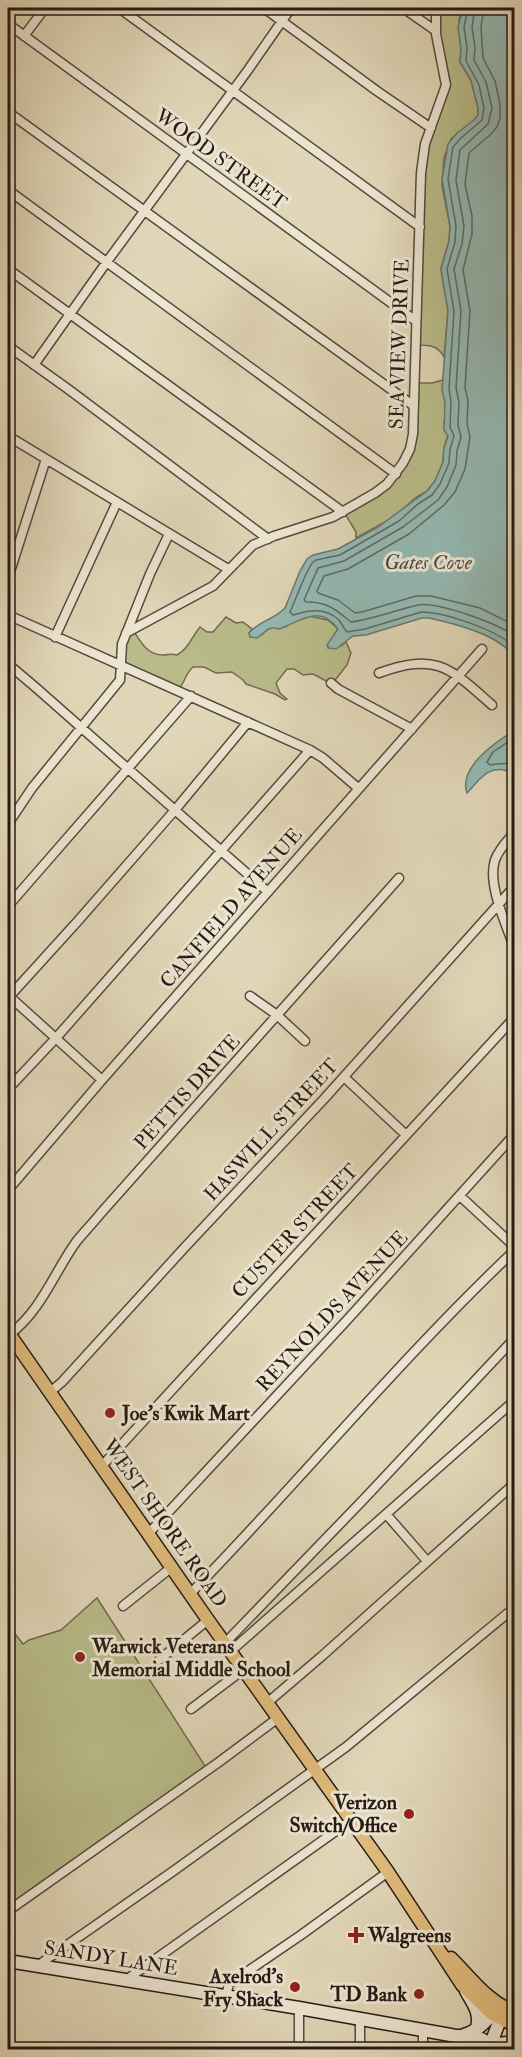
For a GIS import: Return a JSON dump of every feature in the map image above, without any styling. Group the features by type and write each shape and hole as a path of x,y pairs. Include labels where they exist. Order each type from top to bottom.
{"main road":[{"name":"WEST SHORE ROAD","path":"8,1333 208,1620 388,1872 462,1985 502,2011"},
{"name":"WEST SHORE ROAD","path":"436,1943 514,2025"},
{"name":"SANDY LANE","path":"8,1961 423,2029 460,2036 466,2042 490,2046 514,2042"},
{"path":"462,1985 477,2012 479,2021 477,2028"},
{"path":"460,2036 471,2033 502,2011"},
{"path":"490,2046 502,2011"}],"street":[{"path":"24,36 45,8"},
{"path":"119,8 420,227"},
{"path":"264,8 431,128"},
{"path":"34,365 291,8"},
{"path":"403,8 436,31"},
{"name":"SEA VIEW DRIVE","path":"126,633 213,586 253,545 343,512 375,493 396,474 410,449 414,406 423,157 446,85 436,31 436,8"},
{"name":"WOOD STREET","path":"8,24 416,321"},
{"path":"8,112 414,406"},
{"path":"8,190 396,474"},
{"path":"8,269 343,512"},
{"path":"8,346 268,539"},
{"path":"8,436 228,569"},
{"path":"8,578 46,459"},
{"path":"55,637 117,502"},
{"path":"8,825 32,788 120,680 121,649 126,633 169,534"},
{"path":"8,615 310,750 358,788"},
{"name":"CANFIELD AVENUE","path":"8,1190 358,788 482,650"},
{"path":"8,664 268,892"},
{"path":"379,673 411,664 430,664 448,668 492,705"},
{"path":"331,683 412,729"},
{"path":"8,906 191,696"},
{"path":"102,1080 8,997 175,810 248,722"},
{"path":"8,1089 56,1038 310,750"},
{"path":"514,833 503,846 495,861 493,880 514,947"},
{"name":"PETTIS DRIVE","path":"8,1333 21,1326 35,1308 76,1242 399,878"},
{"name":"HASWILL STREET","path":"50,1392 67,1377 344,1077 514,887"},
{"path":"250,996 277,1015 305,1041"},
{"name":"CUSTER STREET","path":"102,1467 514,1018"},
{"path":"344,1077 406,1135"},
{"name":"REYNOLDS AVENUE","path":"148,1534 514,1135"},
{"path":"460,1196 514,1246"},
{"path":"190,1594 415,1351 514,1251"},
{"path":"228,1647 514,1339"},
{"path":"228,1647 386,1514 514,1401"},
{"path":"267,1703 514,1484"},
{"path":"386,1514 427,1561"},
{"path":"123,1606 172,1567"},
{"path":"37,1966 346,1747 514,1608"},
{"path":"159,1660 208,1620"},
{"path":"191,1709 244,1669"},
{"path":"8,1911 210,1769 278,1718"},
{"path":"126,1980 350,1821"},
{"path":"226,1996 229,1984 388,1872"},
{"path":"298,2049 299,2008"},
{"path":"360,2018 360,2049"},
{"path":"423,2029 423,2049"}],"green space":[{"path":"435,8 463,8 459,19 460,62 471,80 478,108 478,115 474,121 451,139 444,158 442,186 450,226 449,241 441,269 448,311 444,357 436,348 415,345 423,149 443,96"},
{"path":"443,380 446,416 444,423 448,435 443,462 435,481 427,491 415,498 396,516 356,538 356,532 344,512 374,494 410,450 415,383 432,383"},
{"path":"309,616 328,620 338,629 328,648 341,646 346,642 351,653 347,665 332,684 313,674 303,675 294,669 287,669 276,683 280,693 287,699 285,700 246,684 232,672 216,673 204,667 193,667 178,690 121,666 121,645 133,630 145,647 153,653 177,655 187,646 200,627 207,632 213,632 226,617 236,623 243,622 252,629 249,633 262,635 269,629 285,627"},
{"name":"Warwick Veterans Memorial Middle School","path":"97,1598 207,1769 8,1911 8,1625 23,1644 61,1630"}],"water":[{"name":"Gates Cove","path":"463,8 514,8 514,656 507,648 487,636 429,618 422,618 366,635 353,636 336,649 329,648 327,645 338,629 331,621 317,616 302,619 279,629 269,629 257,638 250,637 249,633 253,629 285,608 307,559 313,555 338,549 378,527 427,491 435,481 443,462 448,436 444,430 445,403 442,390 448,311 441,269 449,241 450,226 442,179 448,144 478,115 471,80 460,62 458,27"},
{"path":"514,731 514,768 507,771 500,769 489,772 479,779 467,793 468,774 473,765 488,749"}],"place":[{"name":"Joe's Kwik Mart","path":"110,1413"},
{"name":"Warwick Veterans Memorial Middle School","path":"80,1657"},
{"name":"Verizon Switch/Office","path":"409,1814"},
{"name":"Walgreens","path":"356,1935"},
{"name":"Axelrod's Fry Shack","path":"295,1987"},
{"name":"TD Bank","path":"419,1994"}]}
